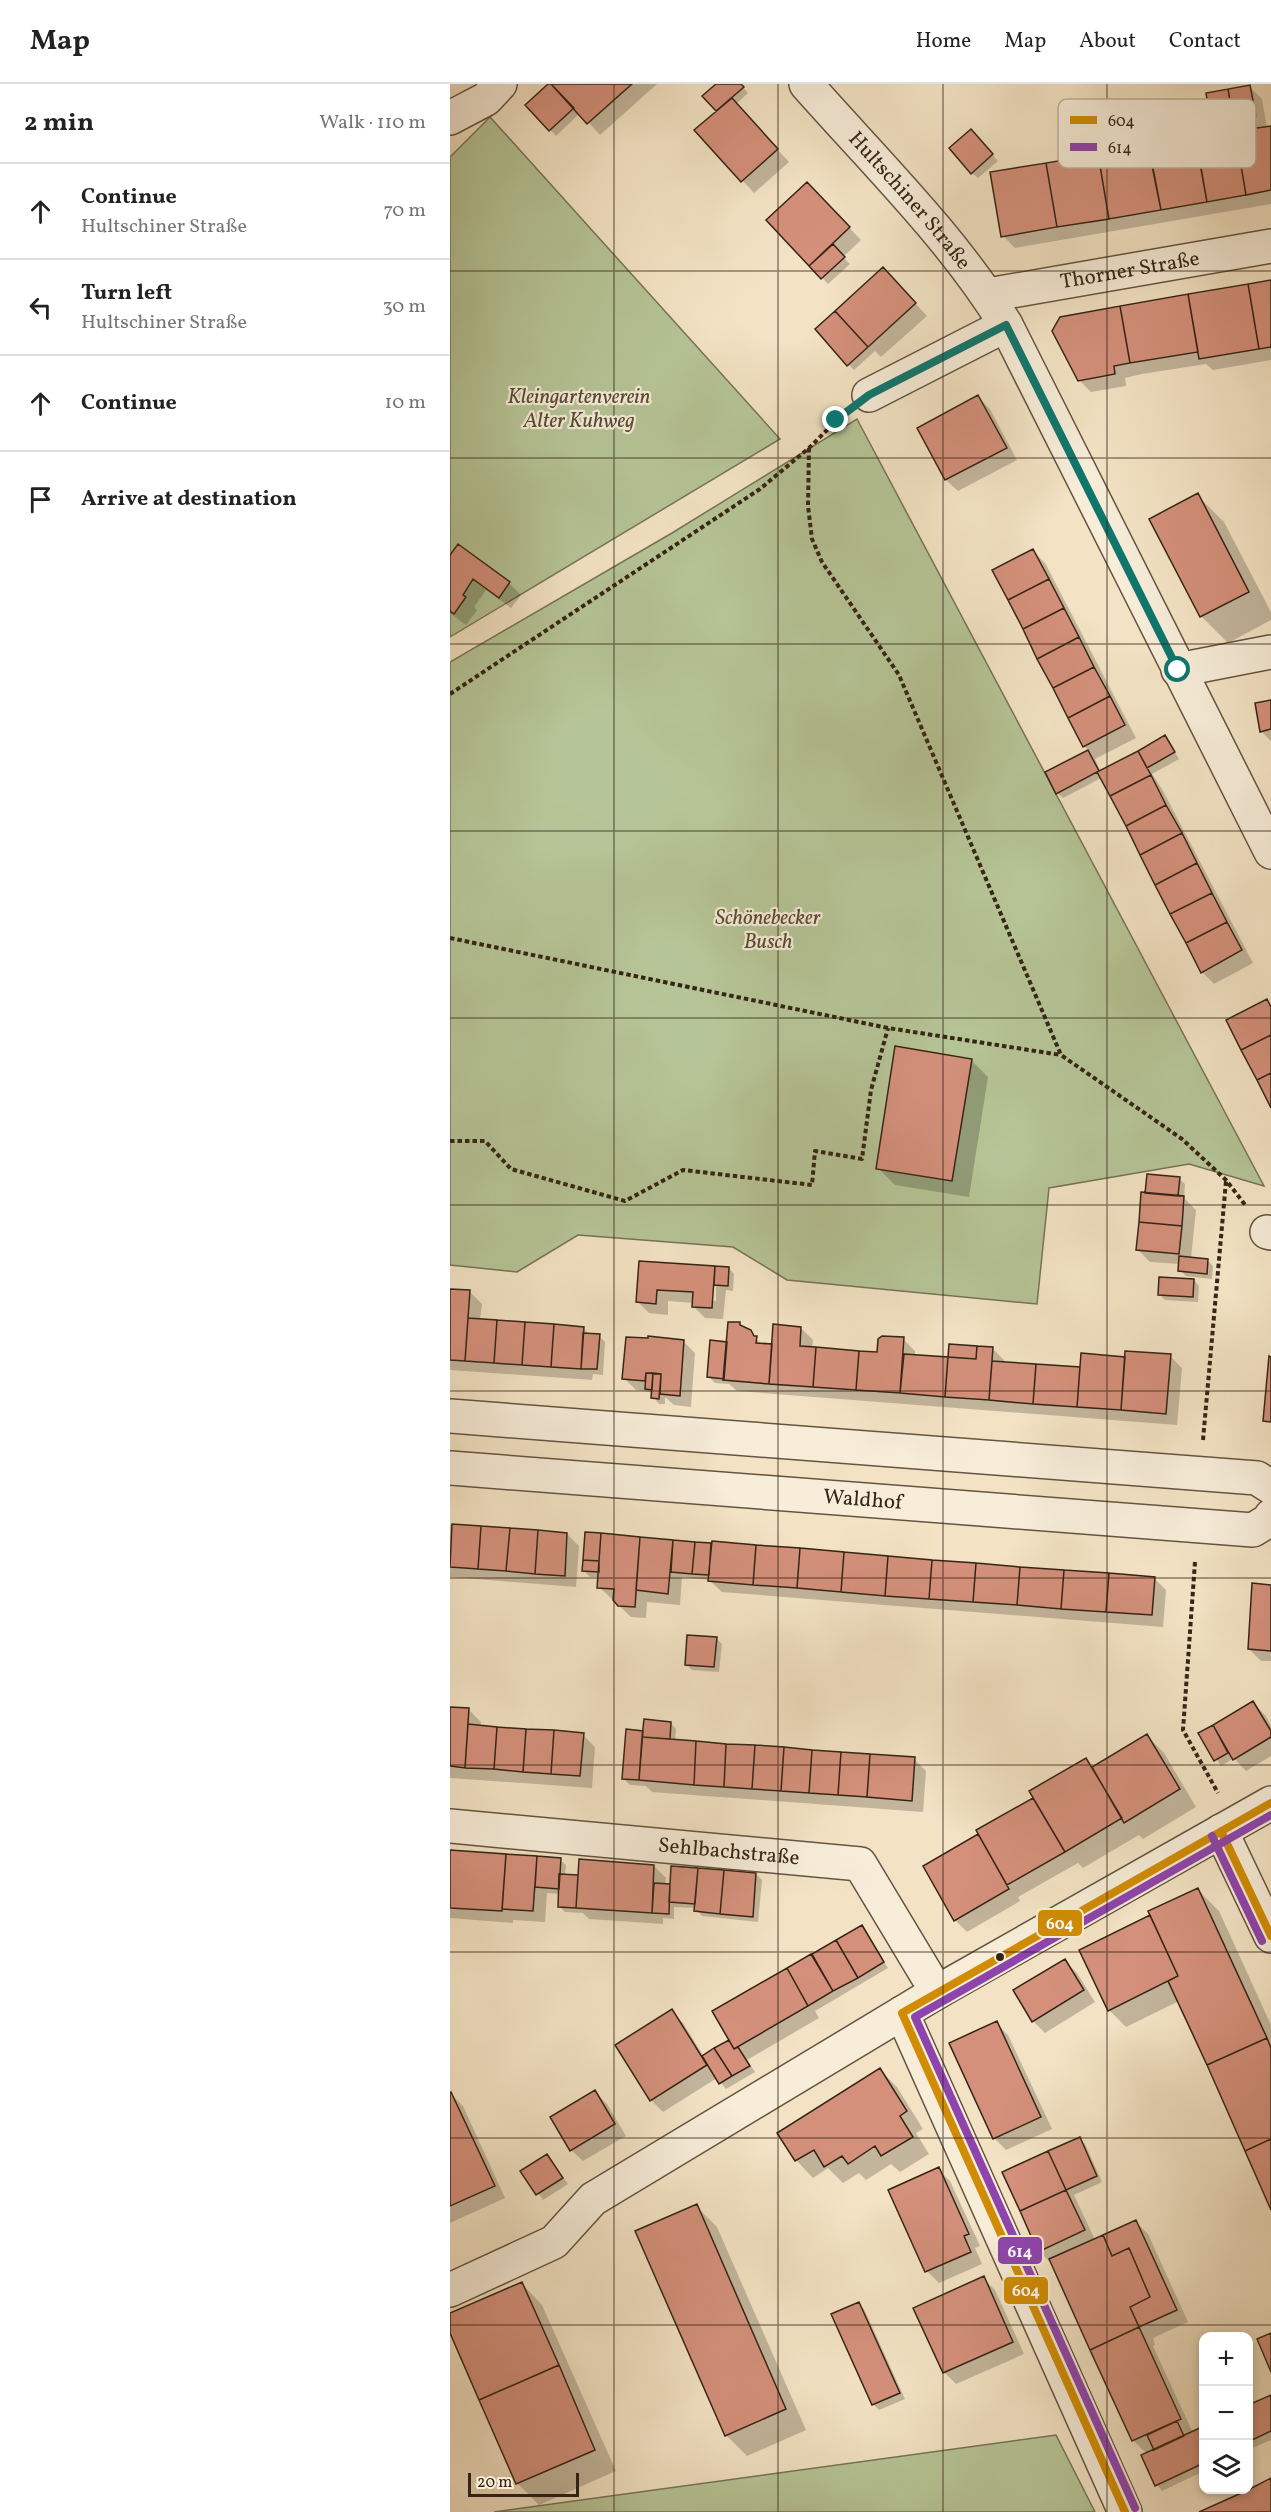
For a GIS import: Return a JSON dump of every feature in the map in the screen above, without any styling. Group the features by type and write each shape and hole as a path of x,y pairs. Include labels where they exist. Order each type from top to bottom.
{"street":[{"path":"450,118 486,99 500,84"},
{"name":"Hultschiner Straße","path":"806,84 960,257 988,295 1006,325 1271,852"},
{"name":"Thorner Straße","path":"988,295 1271,246"},
{"path":"869,395 1006,325"},
{"path":"1178,670 1271,652"},
{"path":"450,1416 1200,1473 1257,1478 1271,1486"},
{"name":"Waldhof","path":"450,1468 1253,1530 1269,1520 1271,1516"},
{"path":"450,2290 554,2242 593,2199 936,1992 1271,1803"},
{"name":"Sehlbachstraße","path":"450,1826 860,1864 936,1992"},
{"path":"1228,1826 1271,1936"},
{"path":"902,2013 1125,2512"}],"path":[{"path":"450,694 760,489 809,448 836,420 869,395"},
{"path":"809,448 808,506 812,539 822,562 899,675 1060,1056"},
{"path":"450,938 888,1028 1060,1056 1182,1139 1226,1180 1269,1232"},
{"path":"450,1141 485,1141 511,1169 626,1201 683,1170 812,1185 814,1151 862,1160 871,1090 888,1028"},
{"path":"1200,1473 1226,1180"},
{"path":"1197,1525 1183,1730 1228,1826"}],"green space":[{"name":"Kleingartenverein Alter Kuhweg","path":"490,117 780,439 450,637 450,157"},
{"name":"Schönebecker Busch","path":"857,419 1264,1186 1189,1164 1049,1188 1037,1304 787,1280 733,1247 578,1235 517,1272 450,1265 450,662 672,533"},
{"path":"1056,2435 1095,2512 494,2512"}],"building":[{"path":"548,84 551,84 574,108 549,131 525,105"},
{"path":"551,84 632,84 587,124"},
{"path":"716,84 741,84 744,87 716,111 702,96"},
{"path":"1250,85 1253,99 1230,99 1228,89"},
{"path":"1228,89 1230,99 1207,99 1206,93"},
{"path":"732,98 778,149 741,182 694,130"},
{"path":"1271,126 1271,190 1246,195 1241,168 1256,168 1256,127"},
{"path":"971,129 993,154 971,174 949,148"},
{"path":"1058,161 1058,168 1100,168 1109,219 1057,227 1046,163"},
{"path":"1046,163 1057,227 1001,237 990,172"},
{"path":"1100,168 1152,168 1161,210 1109,219"},
{"path":"1153,168 1201,168 1207,202 1161,210"},
{"path":"1201,168 1241,168 1246,195 1207,202"},
{"path":"807,182 850,227 809,266 766,220"},
{"path":"833,244 845,257 821,279 809,266"},
{"path":"883,267 916,303 868,347 835,311"},
{"path":"1271,280 1271,347 1259,349 1248,284"},
{"path":"1248,284 1259,349 1199,359 1188,294"},
{"path":"1188,294 1198,352 1130,363 1120,306"},
{"path":"1120,306 1130,363 1114,366 1115,374 1078,381 1052,331 1060,317"},
{"path":"835,311 868,347 847,366 815,329"},
{"path":"978,395 1007,448 945,480 917,428"},
{"path":"1198,493 1249,592 1200,617 1149,519"},
{"path":"458,544 510,582 499,598 473,579 463,595 466,597 454,614 450,611 450,555"},
{"path":"1033,549 1049,579 1008,600 992,570"},
{"path":"1049,579 1064,608 1023,629 1008,600"},
{"path":"1064,608 1079,637 1037,659 1023,629"},
{"path":"1079,637 1094,667 1053,688 1037,659"},
{"path":"1094,667 1110,696 1068,718 1053,688"},
{"path":"1110,696 1125,725 1083,747 1068,718"},
{"path":"1271,700 1271,729 1260,732 1255,703"},
{"path":"1165,735 1175,752 1147,768 1138,751"},
{"path":"1088,750 1099,771 1056,794 1045,772"},
{"path":"1138,751 1151,775 1110,796 1097,772"},
{"path":"1151,775 1166,805 1126,826 1110,796"},
{"path":"1166,805 1182,833 1140,855 1126,826"},
{"path":"1182,833 1197,863 1155,885 1140,855"},
{"path":"1197,863 1212,893 1170,914 1155,885"},
{"path":"1212,893 1227,922 1186,943 1170,914"},
{"path":"1227,922 1242,950 1201,973 1186,943"},
{"path":"1267,999 1271,1007 1271,1035 1241,1050 1226,1020"},
{"path":"1271,1035 1271,1073 1257,1080 1241,1050"},
{"path":"895,1046 972,1059 952,1181 876,1169"},
{"path":"1271,1073 1271,1108 1257,1080"},
{"path":"1147,1174 1180,1177 1178,1196 1145,1193"},
{"path":"1141,1192 1184,1196 1182,1226 1139,1222"},
{"path":"1139,1222 1182,1226 1179,1254 1136,1250"},
{"path":"1179,1256 1208,1259 1207,1274 1178,1271"},
{"path":"639,1261 715,1266 712,1308 692,1307 693,1292 657,1290 656,1304 636,1302"},
{"path":"715,1266 729,1267 728,1286 714,1285"},
{"path":"1159,1277 1194,1279 1193,1297 1158,1295"},
{"path":"450,1289 470,1290 465,1361 450,1360"},
{"path":"468,1318 497,1320 494,1363 465,1361"},
{"path":"497,1320 525,1322 522,1365 494,1363"},
{"path":"525,1322 554,1324 551,1367 522,1365"},
{"path":"728,1322 740,1322 740,1325 751,1330 754,1336 757,1336 756,1343 772,1344 769,1384 723,1380"},
{"path":"554,1324 584,1327 581,1369 551,1367"},
{"path":"773,1324 801,1327 800,1346 816,1347 813,1387 769,1384"},
{"path":"583,1333 600,1334 597,1369 581,1369"},
{"path":"648,1336 684,1340 680,1396 660,1394 661,1374 646,1373 645,1381 622,1379 626,1337 648,1338"},
{"path":"882,1336 904,1337 900,1393 856,1390 859,1351 877,1352 878,1339"},
{"path":"710,1340 727,1342 724,1379 707,1377"},
{"path":"949,1344 977,1346 976,1359 948,1357"},
{"path":"977,1346 993,1347 989,1400 945,1397 948,1357 976,1359"},
{"path":"816,1347 859,1351 856,1390 813,1387"},
{"path":"1125,1351 1171,1354 1166,1414 1121,1410"},
{"path":"1081,1353 1125,1357 1121,1410 1077,1407"},
{"path":"904,1354 948,1357 945,1397 900,1393"},
{"path":"1269,1356 1271,1357 1271,1422 1263,1421"},
{"path":"992,1361 1036,1364 1033,1404 989,1400"},
{"path":"1036,1364 1080,1367 1077,1407 1033,1404"},
{"path":"646,1373 653,1373 652,1390 645,1389"},
{"path":"653,1373 661,1374 659,1399 651,1398"},
{"path":"452,1524 481,1526 478,1569 450,1567"},
{"path":"481,1526 510,1528 506,1571 478,1569"},
{"path":"510,1528 538,1530 535,1574 506,1571"},
{"path":"538,1530 567,1533 565,1576 535,1574"},
{"path":"585,1532 601,1533 599,1561 583,1560"},
{"path":"601,1533 640,1537 635,1607 618,1606 613,1600 614,1589 597,1588"},
{"path":"640,1537 673,1540 668,1594 636,1590"},
{"path":"673,1540 695,1542 692,1574 671,1572"},
{"path":"712,1541 756,1545 753,1585 708,1581"},
{"path":"695,1542 711,1543 709,1575 692,1574"},
{"path":"756,1545 800,1548 797,1588 753,1585"},
{"path":"800,1548 844,1552 841,1592 797,1588"},
{"path":"844,1552 888,1556 885,1596 841,1592"},
{"path":"888,1556 932,1560 929,1599 885,1596"},
{"path":"583,1560 599,1561 599,1572 582,1571"},
{"path":"932,1560 976,1563 973,1602 929,1599"},
{"path":"976,1563 1020,1567 1017,1605 973,1602"},
{"path":"1020,1567 1064,1570 1061,1609 1017,1605"},
{"path":"1064,1570 1109,1573 1106,1612 1061,1609"},
{"path":"1109,1573 1155,1577 1152,1615 1106,1612"},
{"path":"1252,1583 1271,1585 1271,1651 1248,1649"},
{"path":"687,1635 717,1637 714,1667 685,1665"},
{"path":"1253,1701 1271,1731 1271,1737 1233,1760 1213,1725"},
{"path":"450,1707 469,1708 465,1768 450,1766"},
{"path":"644,1719 671,1722 670,1739 642,1737"},
{"path":"468,1724 497,1727 494,1769 465,1768"},
{"path":"1213,1725 1228,1753 1214,1761 1198,1733"},
{"path":"497,1727 526,1729 523,1772 494,1769"},
{"path":"526,1729 554,1730 551,1774 523,1772"},
{"path":"626,1729 643,1731 639,1780 622,1779"},
{"path":"554,1730 584,1733 580,1776 551,1774"},
{"path":"1147,1734 1180,1789 1124,1823 1092,1767"},
{"path":"642,1737 696,1741 694,1785 639,1780"},
{"path":"696,1741 726,1744 724,1787 694,1785"},
{"path":"726,1744 755,1745 752,1789 724,1787"},
{"path":"755,1745 784,1747 781,1791 752,1789"},
{"path":"784,1747 812,1750 809,1793 781,1791"},
{"path":"812,1750 841,1752 838,1795 809,1793"},
{"path":"841,1752 870,1754 867,1797 838,1795"},
{"path":"870,1754 915,1757 912,1801 867,1797"},
{"path":"1086,1758 1122,1818 1065,1852 1029,1791"},
{"path":"1033,1798 1065,1852 1007,1885 976,1830"},
{"path":"978,1834 1009,1889 954,1921 923,1866"},
{"path":"450,1850 506,1854 502,1911 450,1908"},
{"path":"506,1854 537,1856 533,1911 502,1909"},
{"path":"537,1856 561,1858 559,1889 535,1887"},
{"path":"579,1859 654,1865 652,1913 576,1908"},
{"path":"671,1866 698,1868 695,1904 669,1902"},
{"path":"698,1868 724,1870 720,1914 694,1911"},
{"path":"724,1870 756,1873 753,1917 720,1914"},
{"path":"559,1874 578,1875 576,1908 558,1907"},
{"path":"654,1883 670,1884 669,1914 652,1913"},
{"path":"1198,1888 1267,2038 1207,2065 1168,1981 1178,1976 1148,1911"},
{"path":"1150,1915 1178,1976 1108,2011 1079,1950"},
{"path":"862,1925 884,1962 858,1978 836,1940"},
{"path":"836,1940 858,1978 833,1991 812,1954"},
{"path":"811,1954 833,1991 808,2006 787,1968"},
{"path":"1065,1959 1084,1990 1032,2022 1013,1990"},
{"path":"787,1968 808,2006 734,2049 712,2011"},
{"path":"672,2009 707,2065 650,2101 615,2045"},
{"path":"997,2021 1041,2117 993,2139 949,2043"},
{"path":"1267,2038 1271,2048 1271,2139 1245,2151 1207,2065"},
{"path":"729,2040 734,2049 738,2047 750,2066 732,2076 714,2048"},
{"path":"714,2048 732,2076 719,2084 702,2056"},
{"path":"880,2068 907,2111 900,2116 913,2137 881,2156 875,2146 848,2164 842,2156 824,2167 814,2150 795,2161 777,2133"},
{"path":"595,2090 615,2124 570,2151 550,2117"},
{"path":"450,2093 495,2186 450,2206"},
{"path":"1080,2137 1097,2176 1066,2190 1048,2151"},
{"path":"1271,2139 1271,2210 1245,2151"},
{"path":"1048,2151 1066,2190 1020,2211 1002,2172"},
{"path":"547,2154 563,2178 536,2195 520,2171"},
{"path":"939,2167 969,2234 964,2236 971,2252 925,2272 888,2190"},
{"path":"1066,2190 1085,2230 1038,2252 1020,2211"},
{"path":"697,2204 786,2409 725,2436 635,2231"},
{"path":"1136,2220 1177,2310 1139,2327 1130,2307 1150,2297 1129,2248 1112,2256 1103,2235"},
{"path":"1103,2235 1112,2256 1129,2248 1150,2297 1130,2307 1139,2327 1090,2350 1049,2259"},
{"path":"984,2276 1013,2342 943,2373 913,2308"},
{"path":"522,2282 559,2365 479,2400 450,2333 450,2313"},
{"path":"859,2302 900,2393 872,2405 831,2314"},
{"path":"1139,2327 1181,2419 1132,2441 1090,2350"},
{"path":"1271,2333 1271,2372 1257,2339"},
{"path":"559,2365 595,2450 516,2484 479,2400"},
{"path":"1271,2395 1271,2431 1253,2440 1253,2403"},
{"path":"1177,2421 1184,2436 1154,2450 1147,2435"},
{"path":"1199,2428 1199,2465 1155,2486 1141,2455"},
{"path":"1271,2478 1271,2512 1199,2512 1239,2494 1253,2494 1253,2487"}],"transit line":[{"name":"604","path":"1125,2512 902,2013 1271,1803"},
{"name":"614","path":"1135,2508 915,2017 1271,1815"},
{"name":"604","path":"1221,1831 1271,1936"},
{"name":"614","path":"1212,1836 1262,1941"}],"route":[{"path":"836,420 869,395 1006,325 1178,670"}]}
